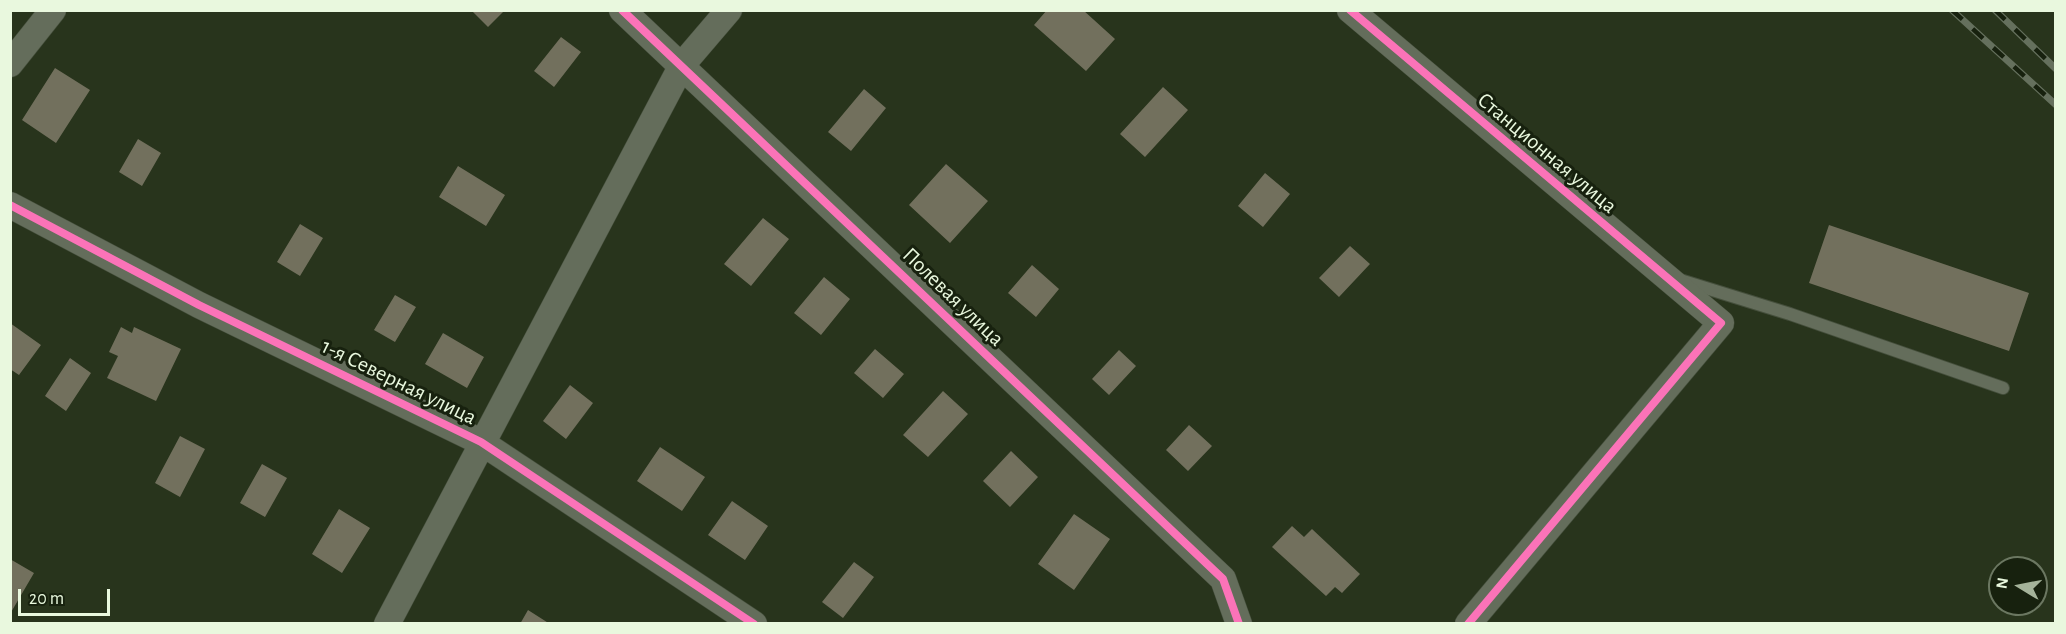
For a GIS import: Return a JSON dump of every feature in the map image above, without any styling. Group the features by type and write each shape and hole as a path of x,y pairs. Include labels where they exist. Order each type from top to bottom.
{"street":[{"path":"10,64 54,10"},
{"name":"Полевая улица","path":"622,10 1223,579 1239,624"},
{"path":"387,624 481,442 682,65 729,10"},
{"name":"Станционная улица","path":"1350,10 1721,323 1468,624"},
{"name":"1-я Северная улица","path":"10,205 199,305 481,442 754,624"}],"lane":[{"path":"1665,276 1790,314 2003,388"}],"building":[{"path":"471,10 505,10 488,27"},
{"path":"1047,10 1083,10 1115,39 1086,71 1034,25"},
{"path":"561,37 581,52 554,87 534,71"},
{"path":"55,68 90,90 56,143 22,120"},
{"path":"1163,87 1188,110 1145,157 1120,134"},
{"path":"864,89 886,108 851,151 828,132"},
{"path":"138,139 161,153 142,186 119,172"},
{"path":"946,164 988,201 950,243 909,205"},
{"path":"458,166 505,195 486,226 439,197"},
{"path":"1265,173 1290,194 1263,227 1238,206"},
{"path":"763,218 789,239 751,286 724,264"},
{"path":"300,224 323,238 300,276 277,262"},
{"path":"1829,225 2029,293 2009,351 1809,283"},
{"path":"1350,246 1370,264 1339,297 1319,278"},
{"path":"1032,265 1059,289 1036,317 1008,293"},
{"path":"824,277 850,299 821,335 794,313"},
{"path":"395,295 416,307 395,342 374,330"},
{"path":"10,323 41,345 19,375 10,369"},
{"path":"121,327 132,333 134,327 181,349 156,401 107,378 118,356 109,352"},
{"path":"443,333 484,357 467,388 425,364"},
{"path":"875,349 904,374 883,398 854,373"},
{"path":"1119,350 1136,366 1109,395 1092,379"},
{"path":"70,358 91,373 66,411 45,396"},
{"path":"570,385 593,403 566,439 543,421"},
{"path":"943,391 968,414 928,457 903,435"},
{"path":"1189,425 1212,446 1188,471 1166,450"},
{"path":"180,436 205,449 180,497 155,483"},
{"path":"660,447 705,477 682,511 637,481"},
{"path":"1011,451 1038,477 1010,507 983,481"},
{"path":"262,464 287,478 265,517 240,503"},
{"path":"732,501 768,526 745,560 708,535"},
{"path":"339,509 370,528 342,573 312,554"},
{"path":"1074,514 1110,539 1074,590 1038,564"},
{"path":"1292,526 1304,537 1312,529 1360,574 1342,593 1335,587 1326,596 1272,547"},
{"path":"10,559 34,573 10,614"},
{"path":"854,562 874,577 843,618 822,602"},
{"path":"528,610 550,624 520,624"}],"railway":[{"path":"1952,10 2056,105"},
{"path":"1995,10 2056,69"}],"cycle path":[{"path":"622,10 1223,579 1239,624"},
{"path":"1350,10 1721,323 1468,624"},
{"path":"10,205 199,305 481,442 754,624"}]}
